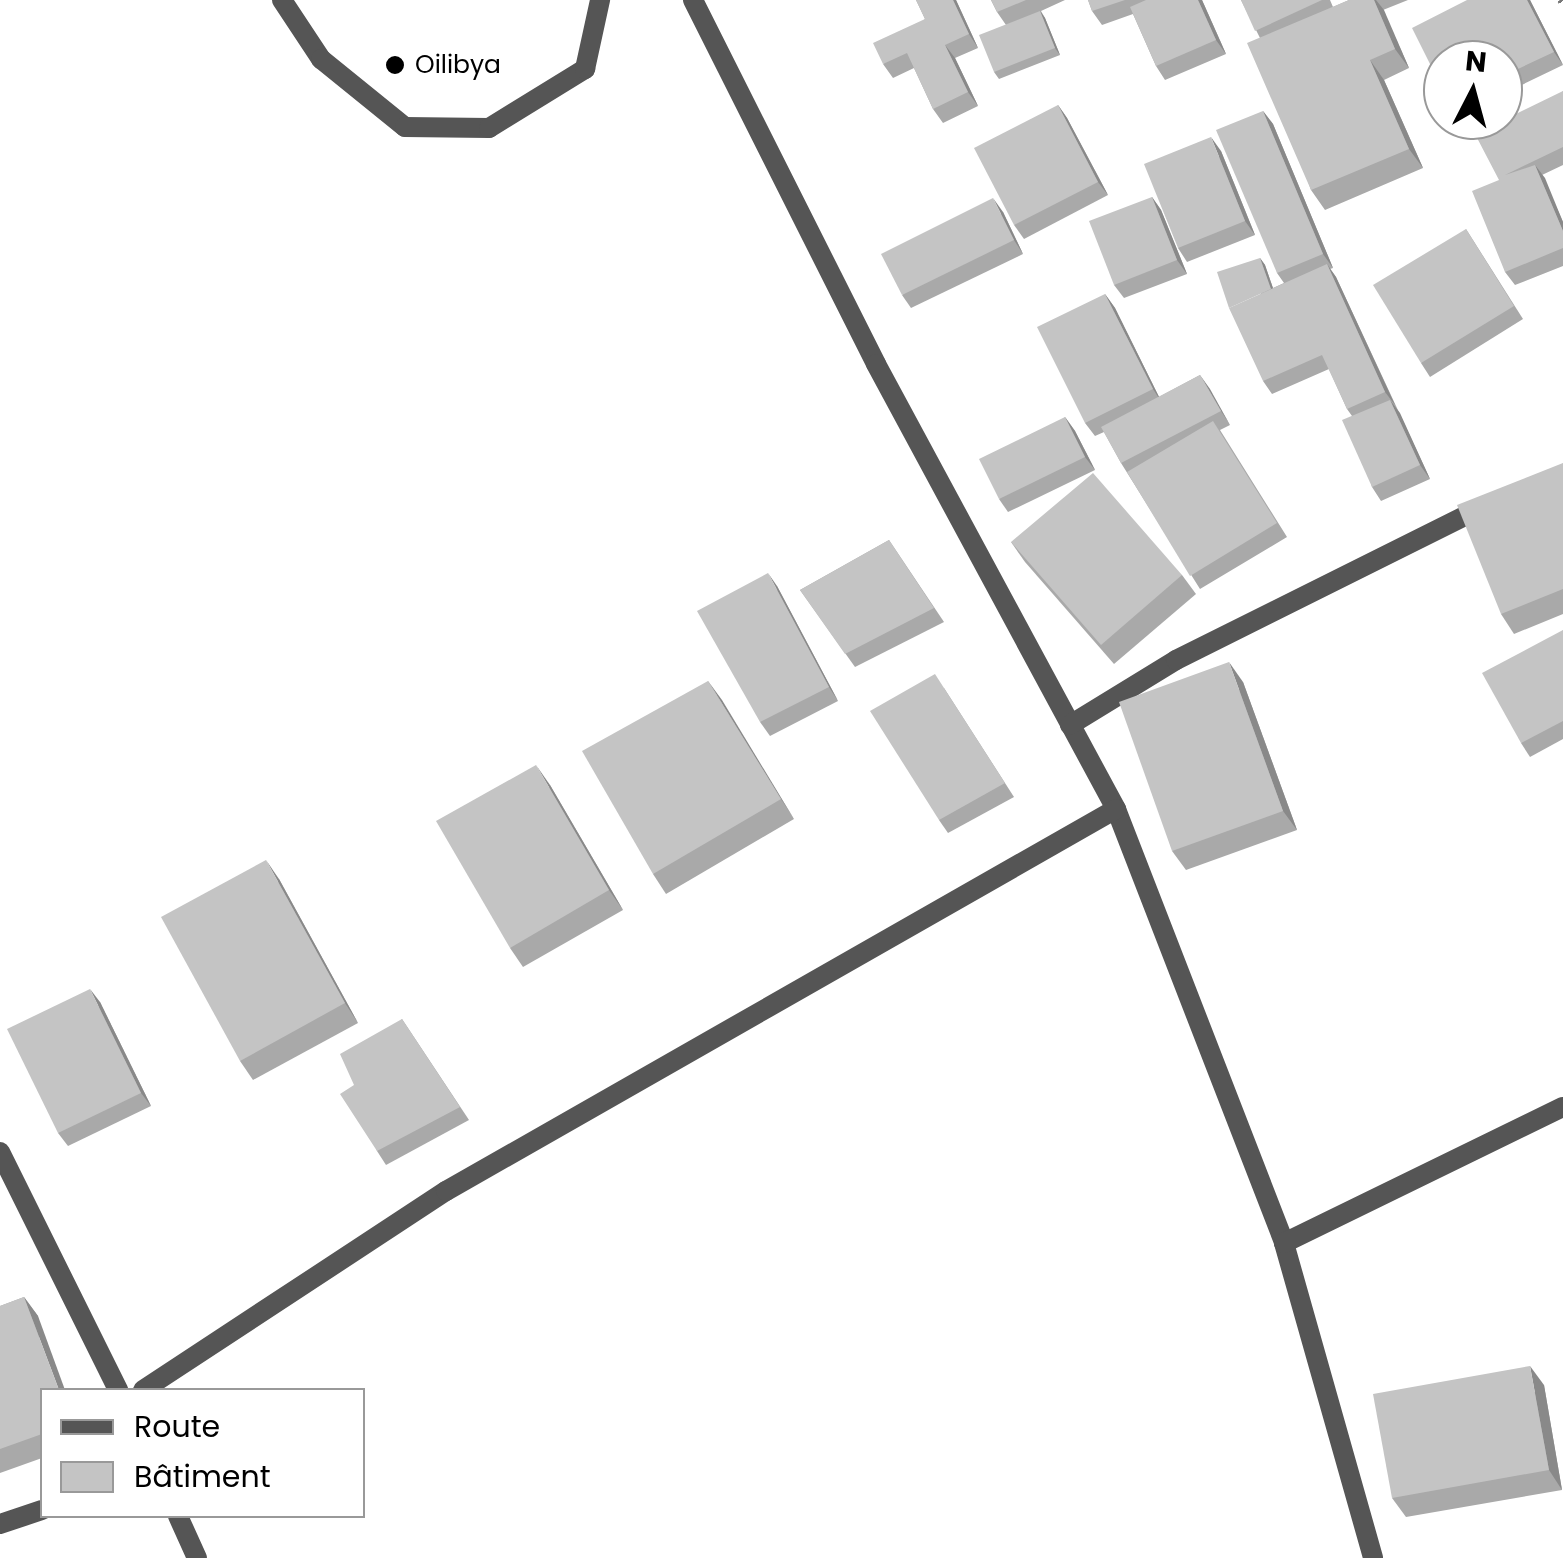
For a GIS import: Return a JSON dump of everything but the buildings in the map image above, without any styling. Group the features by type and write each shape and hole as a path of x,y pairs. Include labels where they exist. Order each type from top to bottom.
{"street":[{"path":"282,0 321,59 406,127 490,128 586,69 600,0"},
{"path":"692,0 876,364 1116,809 1284,1243 1373,1558"},
{"path":"1070,725 1176,660 1507,495"},
{"path":"146,1388 446,1191 1116,809"},
{"path":"1284,1243 1563,1107"},
{"path":"0,1152 117,1388"},
{"path":"0,1524 40,1511"},
{"path":"179,1518 198,1558"}],"place":[{"name":"Oilibya","path":"395,65"}]}
